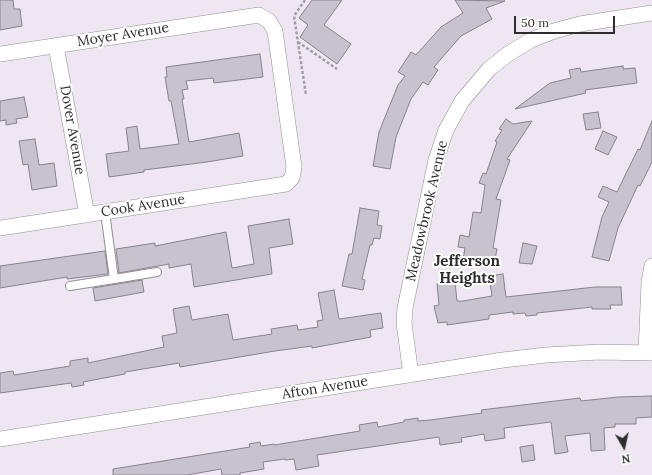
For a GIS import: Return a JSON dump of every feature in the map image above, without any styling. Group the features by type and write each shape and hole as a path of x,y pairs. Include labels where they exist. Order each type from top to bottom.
{"street":[{"name":"Meadowbrook Avenue","path":"411,375 404,323 410,282 440,146 446,130 462,100 489,69 508,54 531,40 554,31 580,24 652,13"},
{"name":"Moyer Avenue","path":"0,54 259,15 269,21 275,31 294,167 292,178 286,184"},
{"name":"Dover Avenue","path":"56,46 87,214"},
{"name":"Cook Avenue","path":"0,228 286,184"},
{"path":"649,353 649,282 652,266"},
{"name":"Afton Avenue","path":"0,439 546,355 599,352 649,353"}],"lane":[{"path":"105,212 114,279"},
{"path":"70,286 157,272"}],"path":[{"path":"305,0 294,16 306,95"},
{"path":"298,42 337,70"}],"building":[{"path":"0,0 13,0 14,9 20,9 22,26 0,30"},
{"path":"312,0 342,0 324,25 351,44 337,64 300,37 308,25 299,18"},
{"path":"455,0 505,1 486,8 492,19 461,36 434,67 438,70 428,85 423,82 411,99 396,137 390,169 373,166 379,132 398,85 405,76 398,72 411,52 416,55 441,27 463,13"},
{"path":"260,54 263,77 214,83 213,78 186,81 188,89 182,90 184,99 182,99 189,142 239,133 243,156 144,170 144,172 109,177 106,154 129,151 126,128 137,126 140,149 179,144 171,101 169,101 165,77 167,77 166,67"},
{"path":"623,66 623,69 635,68 637,83 585,90 586,93 515,109 550,83 571,78 569,70 580,68 581,72"},
{"path":"24,97 28,117 16,119 17,123 6,125 6,120 0,121 0,101"},
{"path":"598,112 601,128 586,130 583,114"},
{"path":"506,119 513,124 532,121 507,159 510,160 496,199 501,200 493,248 497,249 494,265 463,260 465,248 458,247 460,235 469,237 473,212 481,213 485,185 479,183 483,173 486,174 497,142 495,141 502,130 499,129"},
{"path":"652,121 652,162 640,186 638,185 618,228 609,261 592,257 602,217 609,202 598,197 603,186 617,192 638,149 640,150"},
{"path":"603,131 617,137 608,155 595,149"},
{"path":"35,139 39,165 54,163 57,186 32,190 28,164 23,165 19,141"},
{"path":"360,208 379,211 377,225 382,226 380,239 374,238 372,245 370,245 362,279 365,280 363,290 342,286 349,254 352,254"},
{"path":"289,219 293,244 269,248 272,274 194,287 191,264 169,268 169,264 119,273 116,249 155,243 155,246 226,232 232,268 254,264 248,226"},
{"path":"523,243 537,246 532,264 519,263"},
{"path":"105,251 108,274 67,279 67,277 0,288 0,266"},
{"path":"503,274 506,297 595,287 621,287 622,305 610,305 611,309 592,309 592,307 537,313 537,315 526,316 525,313 513,314 513,312 489,315 489,319 447,325 447,322 438,323 434,306 439,305 437,284 455,282 457,301 463,301 492,296 489,276"},
{"path":"142,280 144,292 95,301 93,288"},
{"path":"334,290 339,319 381,313 383,328 370,330 371,337 312,348 312,346 275,351 180,367 179,363 125,372 125,374 83,382 84,385 72,387 71,383 0,393 0,373 13,371 14,375 70,366 70,361 88,358 88,363 164,347 162,336 177,333 173,309 189,306 192,320 228,314 233,340 272,334 271,329 297,325 298,330 318,327 317,321 323,320 318,293"},
{"path":"652,396 652,417 636,418 636,424 615,424 615,427 604,428 605,450 591,451 590,433 565,436 568,452 555,454 551,422 504,428 505,438 485,441 484,434 461,438 462,442 440,445 439,437 317,455 319,466 296,470 294,459 285,459 263,462 264,469 240,473 240,475 222,475 221,469 187,475 113,475 113,469 250,447 249,444 260,442 261,446 274,445 360,431 359,425 377,422 378,427 404,422 404,420 418,418 418,421 430,420 482,413 481,410 580,398 581,401 618,397"},
{"path":"533,445 535,460 522,462 520,447"}],"district":[{"name":"Jefferson Heights","path":"467,270"}]}
